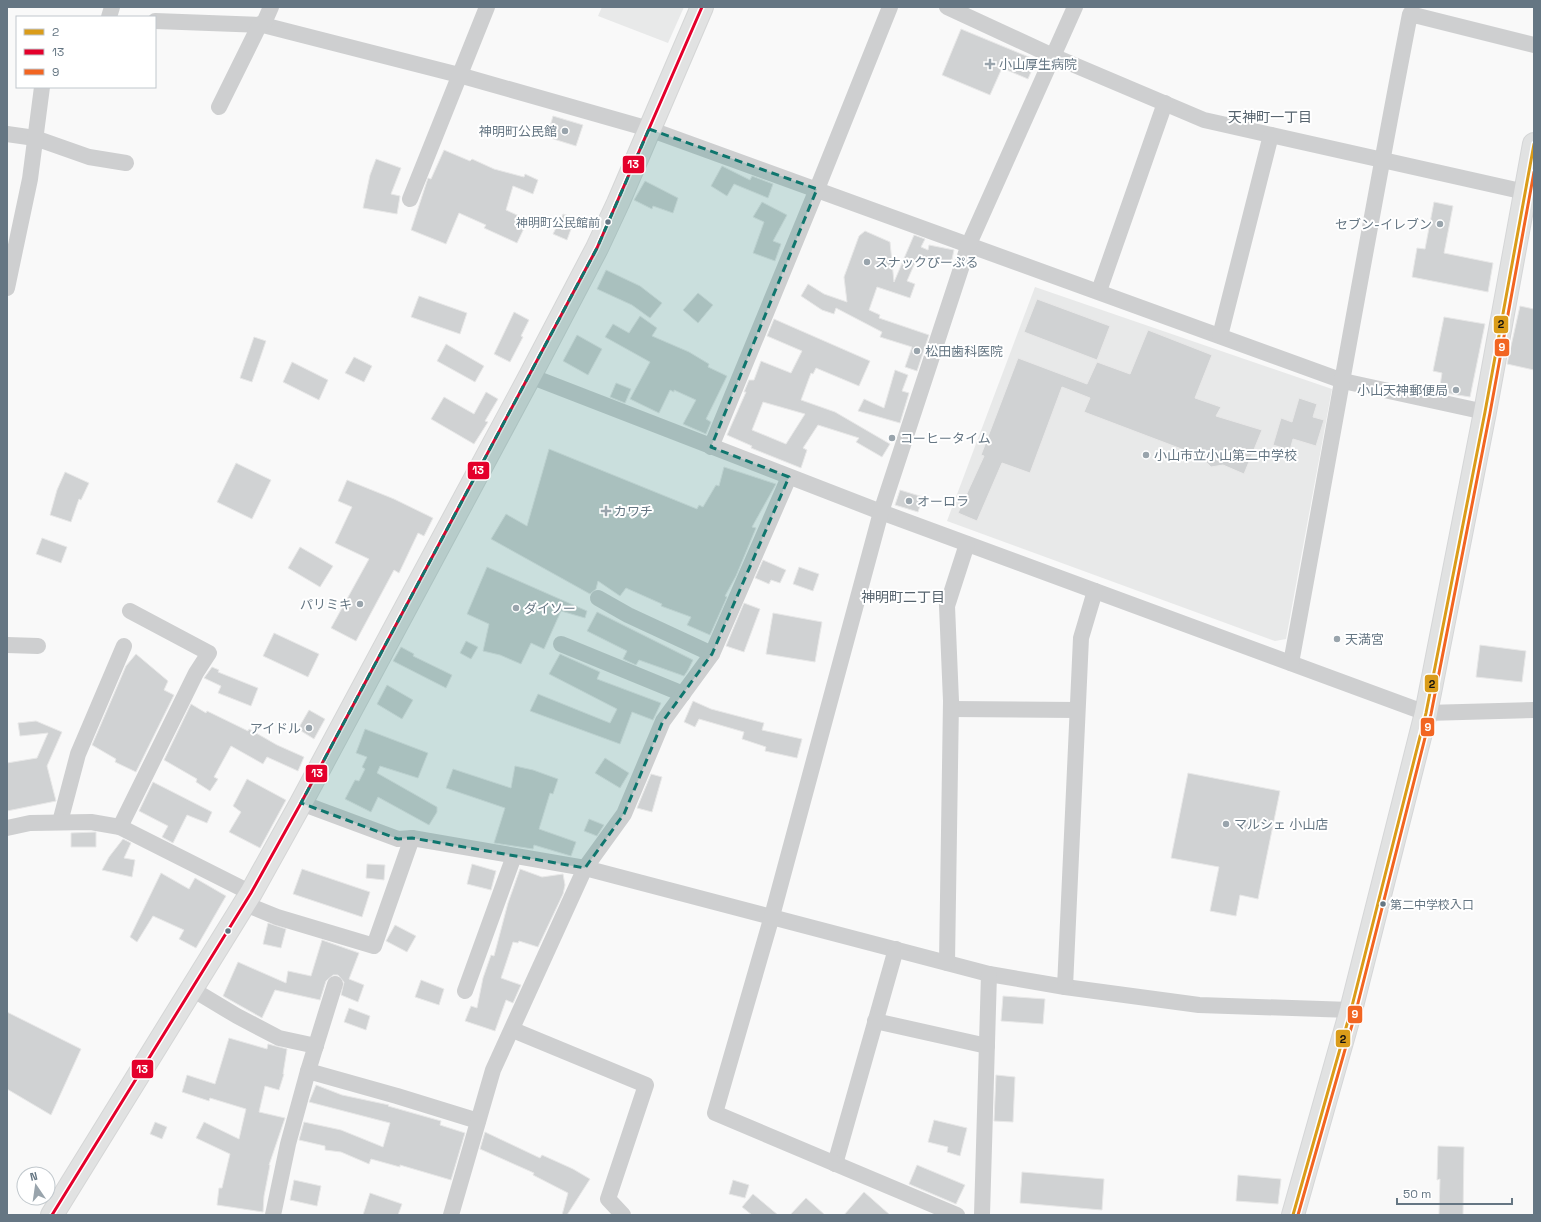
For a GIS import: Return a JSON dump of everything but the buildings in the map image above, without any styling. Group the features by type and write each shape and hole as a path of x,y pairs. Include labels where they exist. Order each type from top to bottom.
{"main road":[{"path":"52,1215 248,898 301,803 597,248 618,203 702,7"},
{"path":"1293,1215 1351,1010 1426,713 1485,412 1528,216 1525,192 1534,144"}],"street":[{"path":"219,106 271,7"},
{"path":"410,199 487,7"},
{"path":"711,447 890,7"},
{"path":"947,7 1053,56 1204,120 1525,192"},
{"path":"957,1215 715,1113 772,916 880,512 970,244 1075,7"},
{"path":"1291,663 1382,159 1410,14 1534,45"},
{"path":"156,21 262,24 459,75 649,129 970,244 1343,381 1485,412"},
{"path":"7,288 30,179 42,88"},
{"path":"1099,292 1165,103"},
{"path":"7,134 36,138 89,157 126,163"},
{"path":"1220,336 1271,135"},
{"path":"530,376 880,512 1426,713 1534,710"},
{"path":"450,1215 493,1070 513,1030 585,868 624,814 663,721 712,654 789,477"},
{"path":"947,963 951,709 947,606 967,544"},
{"path":"1065,987 1081,638 1095,591"},
{"path":"598,598 628,615 712,654"},
{"path":"120,827 192,680 209,653 130,611"},
{"path":"561,644 683,694"},
{"path":"7,645 38,646"},
{"path":"60,822 78,754 124,646"},
{"path":"951,709 1077,710"},
{"path":"301,803 398,839 412,838 585,868 989,974 1065,987 1199,1005 1351,1010"},
{"path":"7,828 30,823 60,822 91,822 120,827 248,898 277,917 374,946 412,838"},
{"path":"465,991 514,856"},
{"path":"835,1164 896,949"},
{"path":"982,1215 989,974"},
{"path":"273,1215 288,1144 334,984"},
{"path":"192,989 279,1038 316,1046"},
{"path":"875,1021 987,1046"},
{"path":"513,1030 646,1085 608,1199 623,1215"},
{"path":"308,1072 397,1096 478,1121"}],"highlighted area":[{"path":"649,129 817,189 711,447 789,477 712,654 663,721 624,814 585,868 412,838 398,839 301,803 530,376 597,248"}],"shaded area":[{"path":"602,7 684,7 668,43 598,16"},
{"name":"小山市立小山第二中学校","path":"1035,287 1332,389 1286,639 1275,641 947,521"}],"transit line":[{"name":"13","path":"52,1215 251,893 301,803 597,248 702,7"},
{"name":"2","path":"1293,1215 1351,1010 1426,713 1485,412 1534,144"},
{"name":"9","path":"1298,1215 1356,1011 1431,714 1490,413 1534,172"}],"place":[{"name":"小山厚生病院","path":"990,64"},
{"name":"神明町公民館","path":"565,131"},
{"name":"神明町公民館前","path":"608,222"},
{"name":"セブン-イレブン","path":"1440,224"},
{"name":"スナックぴーぷる","path":"867,262"},
{"name":"松田歯科医院","path":"917,351"},
{"name":"小山天神郵便局","path":"1456,390"},
{"name":"コーヒータイム","path":"892,438"},
{"name":"小山市立小山第二中学校","path":"1146,455"},
{"name":"オーロラ","path":"909,501"},
{"name":"カワチ","path":"606,511"},
{"name":"パリミキ","path":"360,604"},
{"name":"ダイソー","path":"516,608"},
{"name":"天満宮","path":"1337,639"},
{"name":"アイドル","path":"309,728"},
{"name":"マルシェ 小山店","path":"1226,824"},
{"name":"第二中学校入口","path":"1383,904"}],"district":[{"name":"天神町一丁目","path":"1270,117"},
{"name":"神明町二丁目","path":"903,597"}]}
